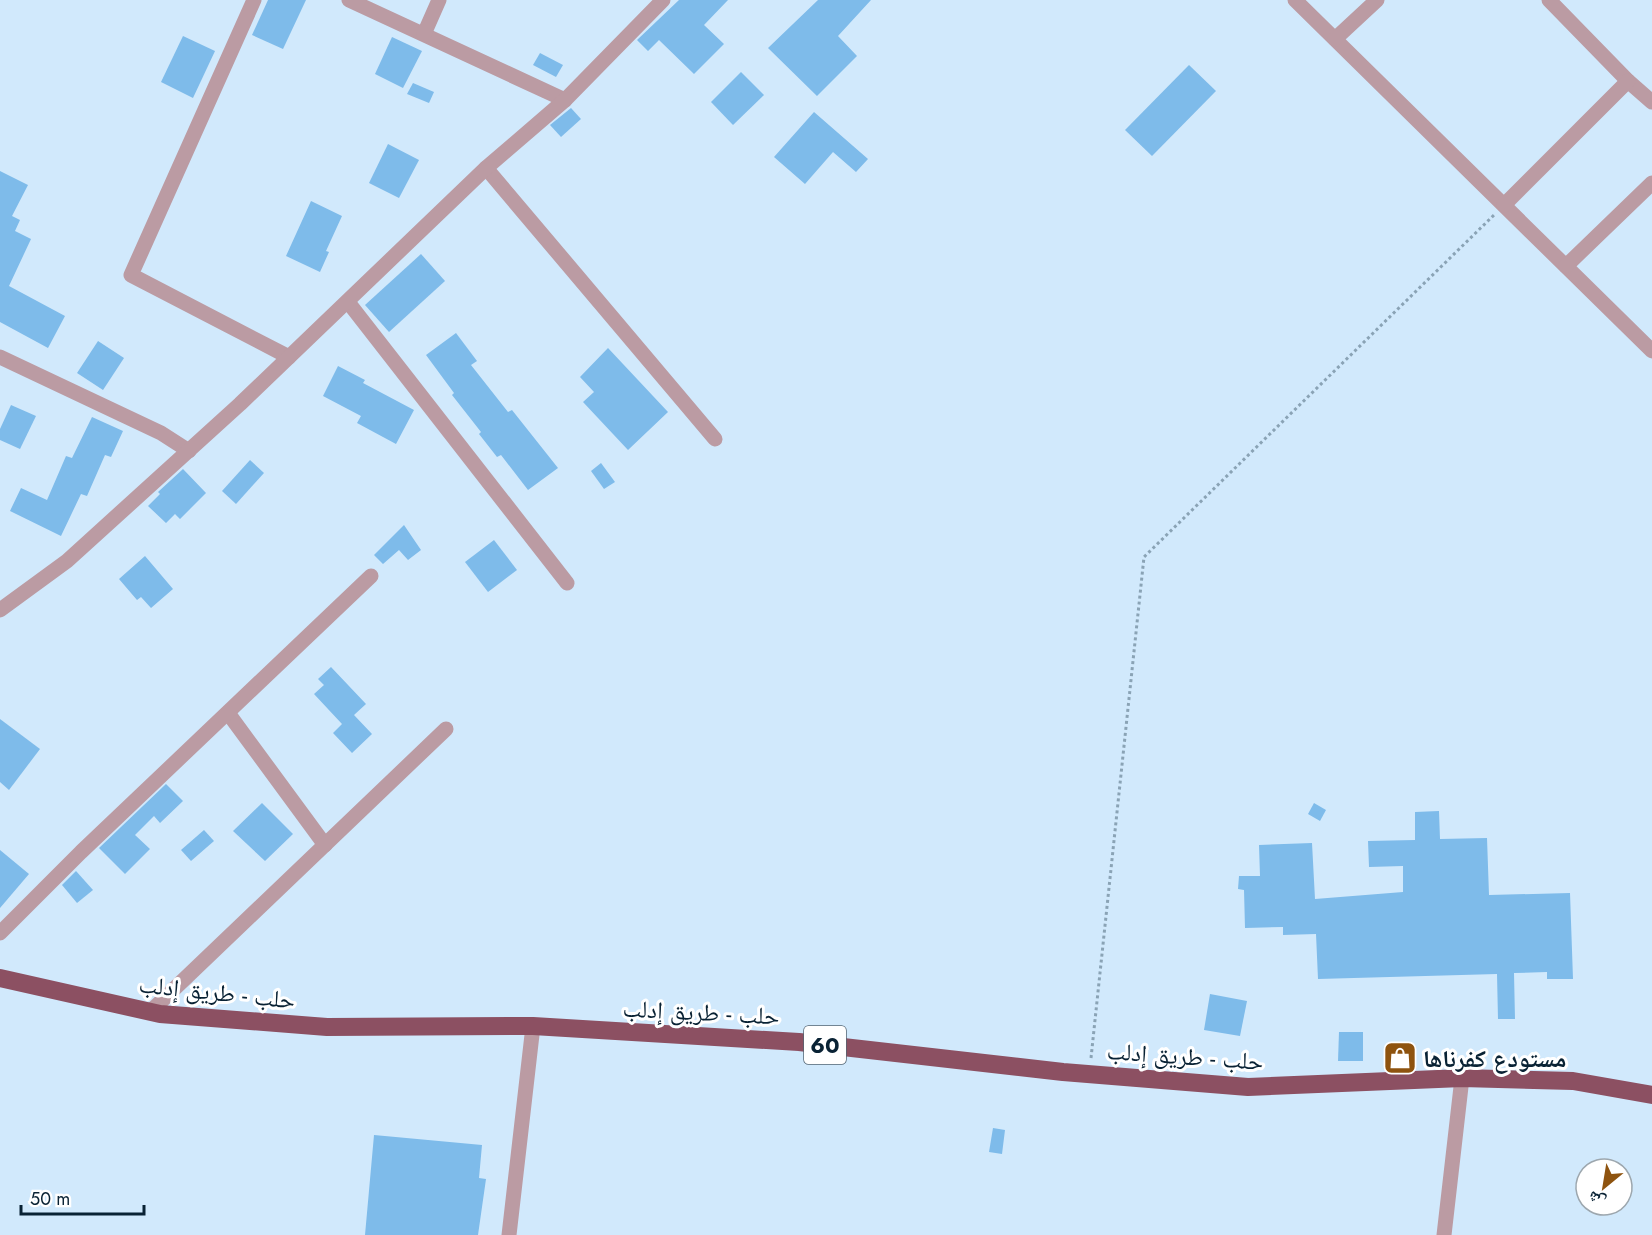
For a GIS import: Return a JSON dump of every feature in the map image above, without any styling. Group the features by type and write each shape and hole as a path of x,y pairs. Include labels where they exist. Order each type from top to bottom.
{"highway":[{"name":"حلب - طريق إدلب","path":"0,978 160,1014 327,1027 533,1026 799,1042 1089,1074 1248,1087 1462,1078 1573,1081 1652,1095"}],"street":[{"path":"254,0 131,275 289,357"},
{"path":"350,0 565,100"},
{"path":"424,34 439,0"},
{"path":"0,610 67,561 189,451 348,302 486,168 565,100 663,0"},
{"path":"1295,0 1652,351"},
{"path":"1335,39 1377,0"},
{"path":"1549,0 1628,81 1652,102"},
{"path":"1504,205 1628,81"},
{"path":"486,168 715,439"},
{"path":"1566,266 1652,183"},
{"path":"348,302 567,583"},
{"path":"0,357 161,433 189,451"},
{"path":"0,933 371,576"},
{"path":"228,713 325,845"},
{"path":"150,1012 446,729"},
{"path":"509,1235 533,1026"},
{"path":"1444,1235 1462,1078"}],"path":[{"path":"1089,1074 1144,557 1504,205"}],"building":[{"path":"268,0 306,0 283,49 252,35"},
{"path":"679,0 728,0 704,25 724,44 694,74 659,40 648,51 637,40"},
{"path":"818,0 871,0 838,36 857,56 817,96 768,48"},
{"path":"183,36 215,51 193,98 161,82"},
{"path":"392,37 422,51 403,88 375,74"},
{"path":"540,53 563,65 556,77 533,65"},
{"path":"1189,65 1216,91 1152,156 1125,130"},
{"path":"741,72 764,95 733,125 711,102"},
{"path":"413,83 434,92 429,103 407,94"},
{"path":"571,108 581,119 561,137 550,125"},
{"path":"814,112 868,159 856,172 833,152 805,184 774,157"},
{"path":"388,144 419,160 399,198 369,183"},
{"path":"0,171 28,185 12,216 20,220 15,231 31,239 9,286 65,316 48,348 0,322"},
{"path":"311,201 342,216 326,251 329,252 320,272 286,256"},
{"path":"421,254 445,281 389,332 365,305"},
{"path":"456,333 477,361 471,365 508,412 512,410 558,468 528,490 501,455 497,457 479,434 481,432 452,395 454,393 426,355"},
{"path":"98,341 124,358 103,390 77,373"},
{"path":"608,348 668,412 628,450 583,402 594,392 580,377"},
{"path":"338,366 365,380 363,383 414,410 396,444 357,423 361,416 323,396"},
{"path":"11,405 36,416 20,449 0,440 0,429"},
{"path":"92,417 123,431 111,457 105,455 87,496 81,494 61,536 10,511 21,488 47,500 66,456 72,458"},
{"path":"250,460 264,473 236,504 222,491"},
{"path":"601,463 615,482 604,489 591,471"},
{"path":"183,469 206,493 180,519 175,514 166,523 148,506 160,494 158,492"},
{"path":"404,525 421,550 408,560 399,550 383,564 374,555"},
{"path":"494,540 517,570 488,592 465,562"},
{"path":"145,556 173,589 151,608 141,597 137,600 119,579"},
{"path":"331,667 366,704 354,715 372,734 352,753 333,733 342,724 314,694 324,685 318,679"},
{"path":"0,719 40,749 9,790 0,782"},
{"path":"166,784 183,801 160,823 154,816 135,835 150,849 125,874 99,848"},
{"path":"262,803 293,834 265,861 233,831"},
{"path":"1314,803 1326,810 1320,821 1308,814"},
{"path":"1439,811 1440,839 1487,838 1489,895 1570,893 1573,979 1547,979 1547,972 1514,973 1515,1019 1498,1019 1497,974 1318,979 1316,934 1283,935 1283,927 1245,928 1244,890 1238,889 1239,876 1260,876 1259,845 1312,843 1315,899 1403,892 1403,866 1369,867 1368,841 1415,840 1415,812"},
{"path":"204,830 214,841 191,861 181,850"},
{"path":"0,850 29,874 0,908"},
{"path":"76,871 93,890 77,903 62,885"},
{"path":"1210,994 1247,1001 1240,1036 1204,1030"},
{"path":"1339,1032 1363,1032 1363,1061 1338,1061"},
{"path":"993,1128 1005,1130 1002,1154 989,1152"},
{"path":"374,1135 482,1145 479,1178 486,1179 478,1235 365,1235"}],"place":[{"name":"مستودع كفرناها","path":"1400,1058"}]}
